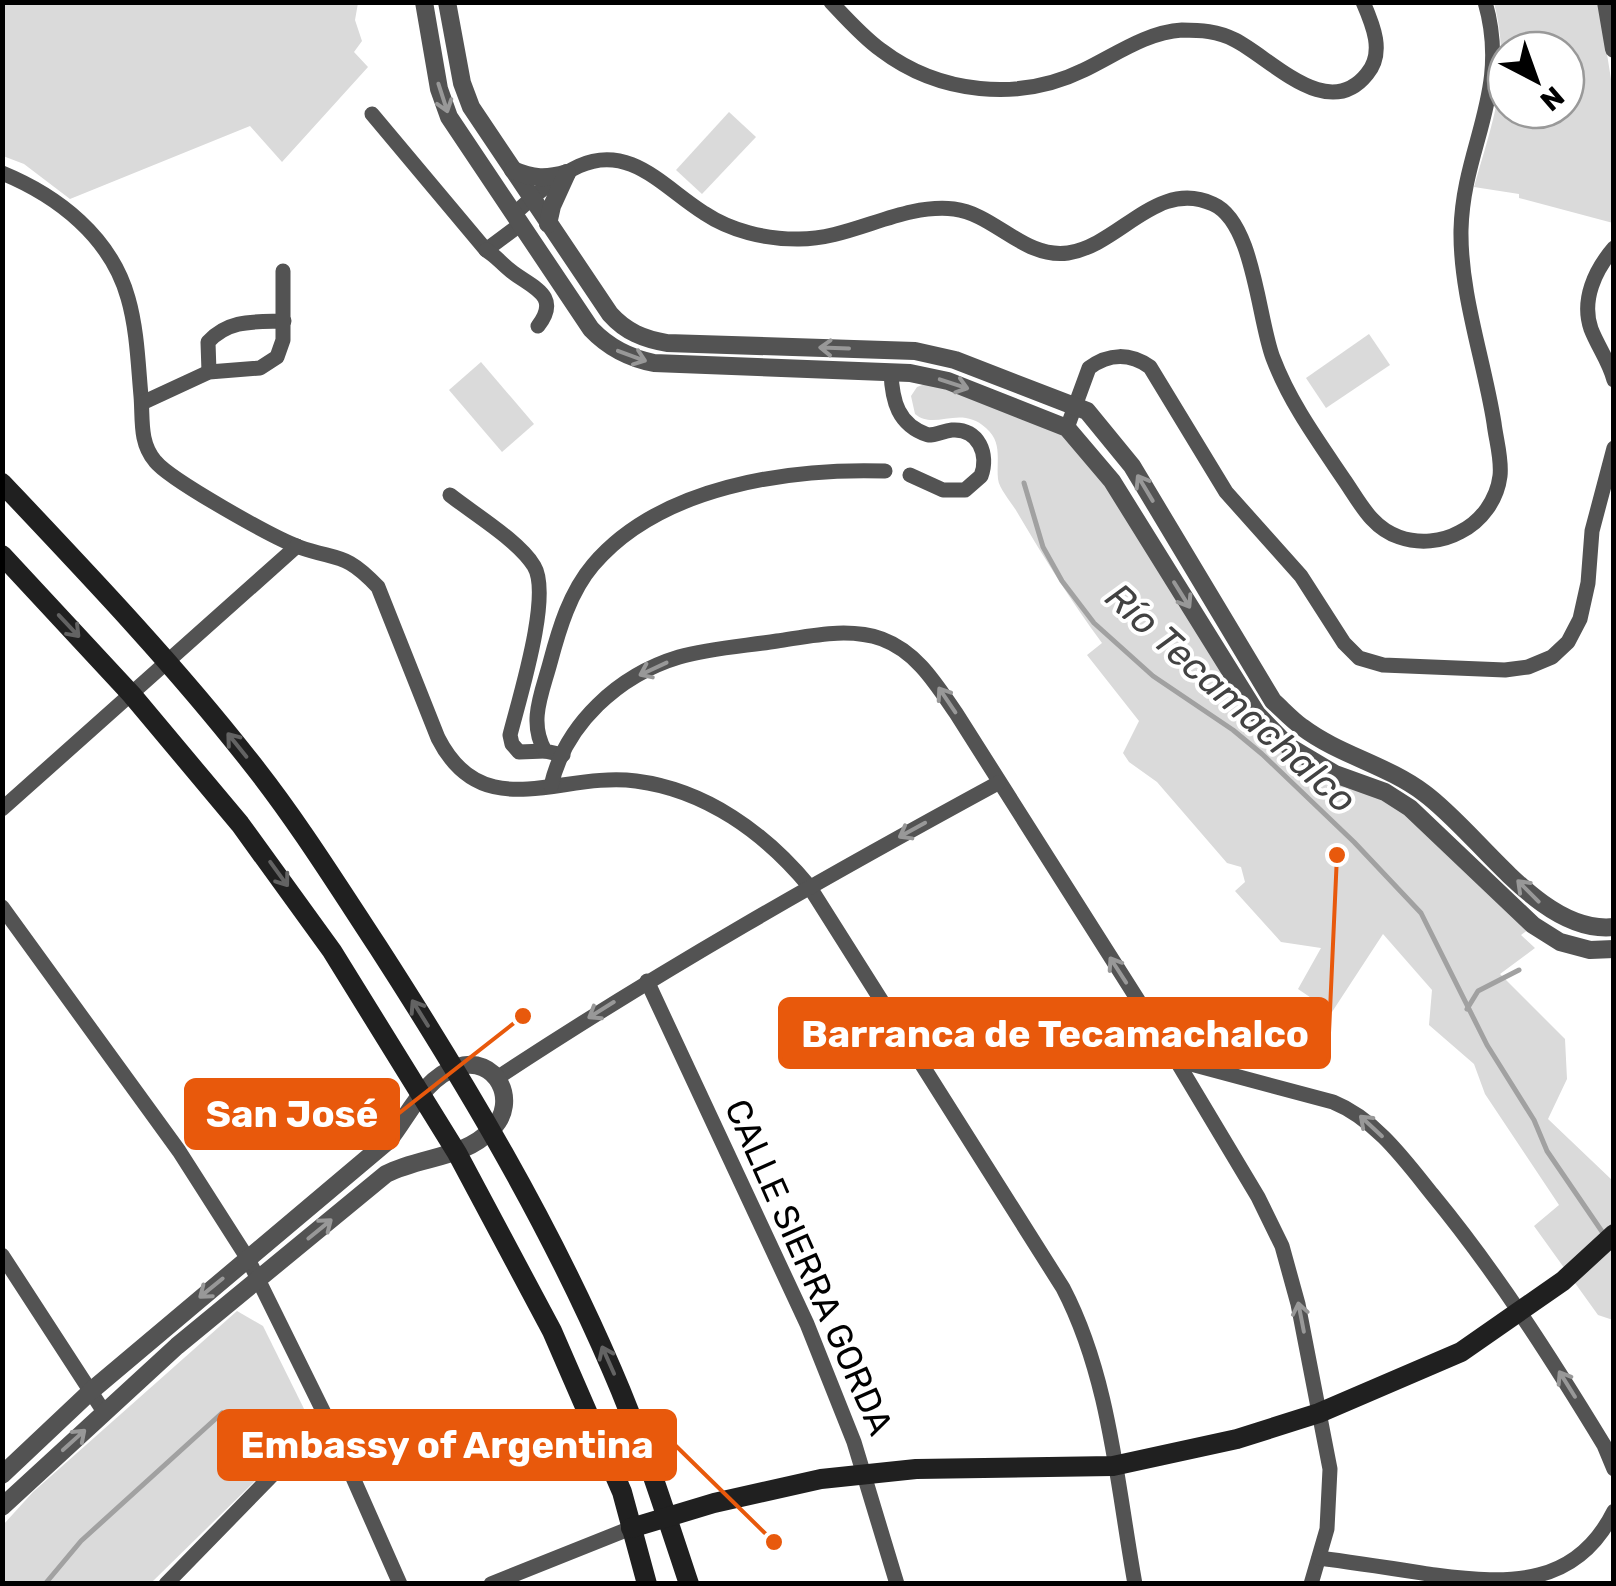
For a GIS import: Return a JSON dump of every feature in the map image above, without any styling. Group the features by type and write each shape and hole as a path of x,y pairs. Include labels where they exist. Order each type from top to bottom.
{"main road":[{"path":"2,483 169,662 250,761 316,850 455,1068 492,1130 612,1369 689,1584"},
{"path":"2,555 132,695 276,870 332,951 457,1153 580,1390 622,1492 647,1584"},
{"path":"632,1528 804,1483 865,1474 935,1468 1113,1466 1237,1439 1319,1413 1461,1352 1563,1281 1614,1234"}],"street":[{"path":"424,2 443,103 457,130 592,328 610,346 631,358 654,363 820,367 948,381 1067,428 1112,481 1257,714 1288,746 1336,774 1385,792 1410,808 1546,934 1590,950 1614,948"},
{"path":"448,2 465,95 610,314 631,332 667,343 914,351 955,360 1086,411 1132,466 1273,701 1302,728 1425,793 1538,902 1564,920 1594,929 1614,927"},
{"path":"831,2 882,51 920,73 960,86 1032,88 1068,78 1144,39 1178,30 1209,31 1234,39 1310,88 1333,93 1356,86 1371,71 1377,50 1374,25 1363,2"},
{"path":"513,170 530,178 550,178 591,162 628,162 705,214 761,236 819,238 912,212 942,208 982,216 1036,249 1058,254 1086,247 1172,198 1197,198 1215,204 1232,219 1241,238 1272,355 1304,421 1370,518 1399,537 1434,541 1457,534 1478,520 1492,500 1500,476 1461,247 1465,192 1495,67 1485,2"},
{"path":"1606,2 1614,49"},
{"path":"372,114 486,250 541,292 547,307 538,326"},
{"path":"486,250 532,199 568,172"},
{"path":"548,224 568,172"},
{"path":"2,173 32,186 68,210 97,240 117,270 134,326 145,444 154,461 174,478 297,546 337,556 359,567 378,587 449,761 466,777 494,789 520,790 608,780 636,781 703,800 758,835 808,886 1063,1288 1078,1318 1092,1359 1136,1584"},
{"path":"1614,248 1594,277 1588,310 1592,330 1614,380"},
{"path":"142,403 209,372 260,368 276,358 283,340 282,271"},
{"path":"209,372 208,342 219,330 241,322 284,321"},
{"path":"762,367 763,347"},
{"path":"1067,428 1089,368 1097,362 1125,356 1150,367 1226,492 1302,576 1344,643 1359,658 1383,664 1504,670 1528,667 1552,657 1568,642 1580,619 1588,583 1592,531 1614,448"},
{"path":"891,372 894,404 910,424 928,435 952,430 966,432 978,441 984,455 981,476 964,490 943,490 910,475"},
{"path":"545,751 536,736 535,717 559,629 592,566 619,539 654,514 753,481 819,472 885,471"},
{"path":"450,495 528,558 538,574 541,601 510,735 518,752 563,755"},
{"path":"2,809 297,546"},
{"path":"551,786 571,736 607,696 630,680 678,658 838,632 860,634 902,649 920,663 956,713 1176,1060 1258,1196 1282,1246 1292,1274 1330,1484 1327,1529 1311,1584"},
{"path":"1336,774 1346,752"},
{"path":"496,1078 808,886 998,783"},
{"path":"2,907 179,1151 248,1259 400,1584"},
{"name":"CALLE SIERRA GORDA","path":"647,982 778,1254 865,1474 897,1584"},
{"path":"1176,1060 1354,1111 1408,1164 1480,1253 1521,1310 1604,1445 1614,1469"},
{"path":"2,1475 91,1391 389,1140 421,1094 455,1068 472,1064 486,1068 496,1078 504,1089 506,1104 492,1130 457,1153 410,1162 386,1174 177,1346 2,1507"},
{"path":"2,1255 104,1412"},
{"path":"166,1584 326,1420"},
{"path":"1319,1558 1458,1578 1506,1583 1533,1581 1578,1561 1606,1528 1614,1510"},
{"path":"492,1584 632,1528"}],"shaded area":[{"path":"2,3 358,3 355,20 362,41 354,52 368,67 282,162 250,126 70,199 24,164 3,156"},
{"path":"1494,3 1599,3 1613,92 1613,223 1519,198 1519,194 1474,187 1490,130 1586,130 1586,30 1499,30"},
{"path":"729,112 756,137 702,194 676,170"},
{"path":"1369,334 1390,365 1326,408 1306,378"},
{"path":"481,362 534,424 502,452 449,390"},
{"path":"930,382 1065,431 1107,484 1252,718 1407,813 1529,929 1521,935 1535,948 1500,974 1565,1039 1567,1079 1548,1119 1613,1181 1613,1320 1598,1315 1534,1226 1559,1205 1485,1094 1474,1064 1429,1025 1432,990 1383,934 1332,1012 1298,989 1321,948 1281,942 1235,891 1245,882 1241,867 1227,863 1157,782 1129,762 1123,753 1139,721 1087,655 1102,643 1001,487 997,446 991,434 967,418 931,420 915,414 911,396 917,387"},
{"path":"237,1311 263,1326 312,1425 151,1583 3,1584 3,1525 33,1492"}],"waterway":[{"name":"Río Tecamachalco","path":"1024,483 1043,547 1062,581 1094,623 1153,676 1262,754 1421,913 1487,1045 1534,1120 1547,1151 1603,1233"},
{"path":"1467,1009 1478,991 1519,970"},
{"path":"45,1584 81,1541 222,1413"}],"place":[{"name":"Barranca de Tecamachalco","path":"1337,855"},
{"name":"San José","path":"523,1016"},
{"name":"Embassy of Argentina","path":"774,1542"}]}
